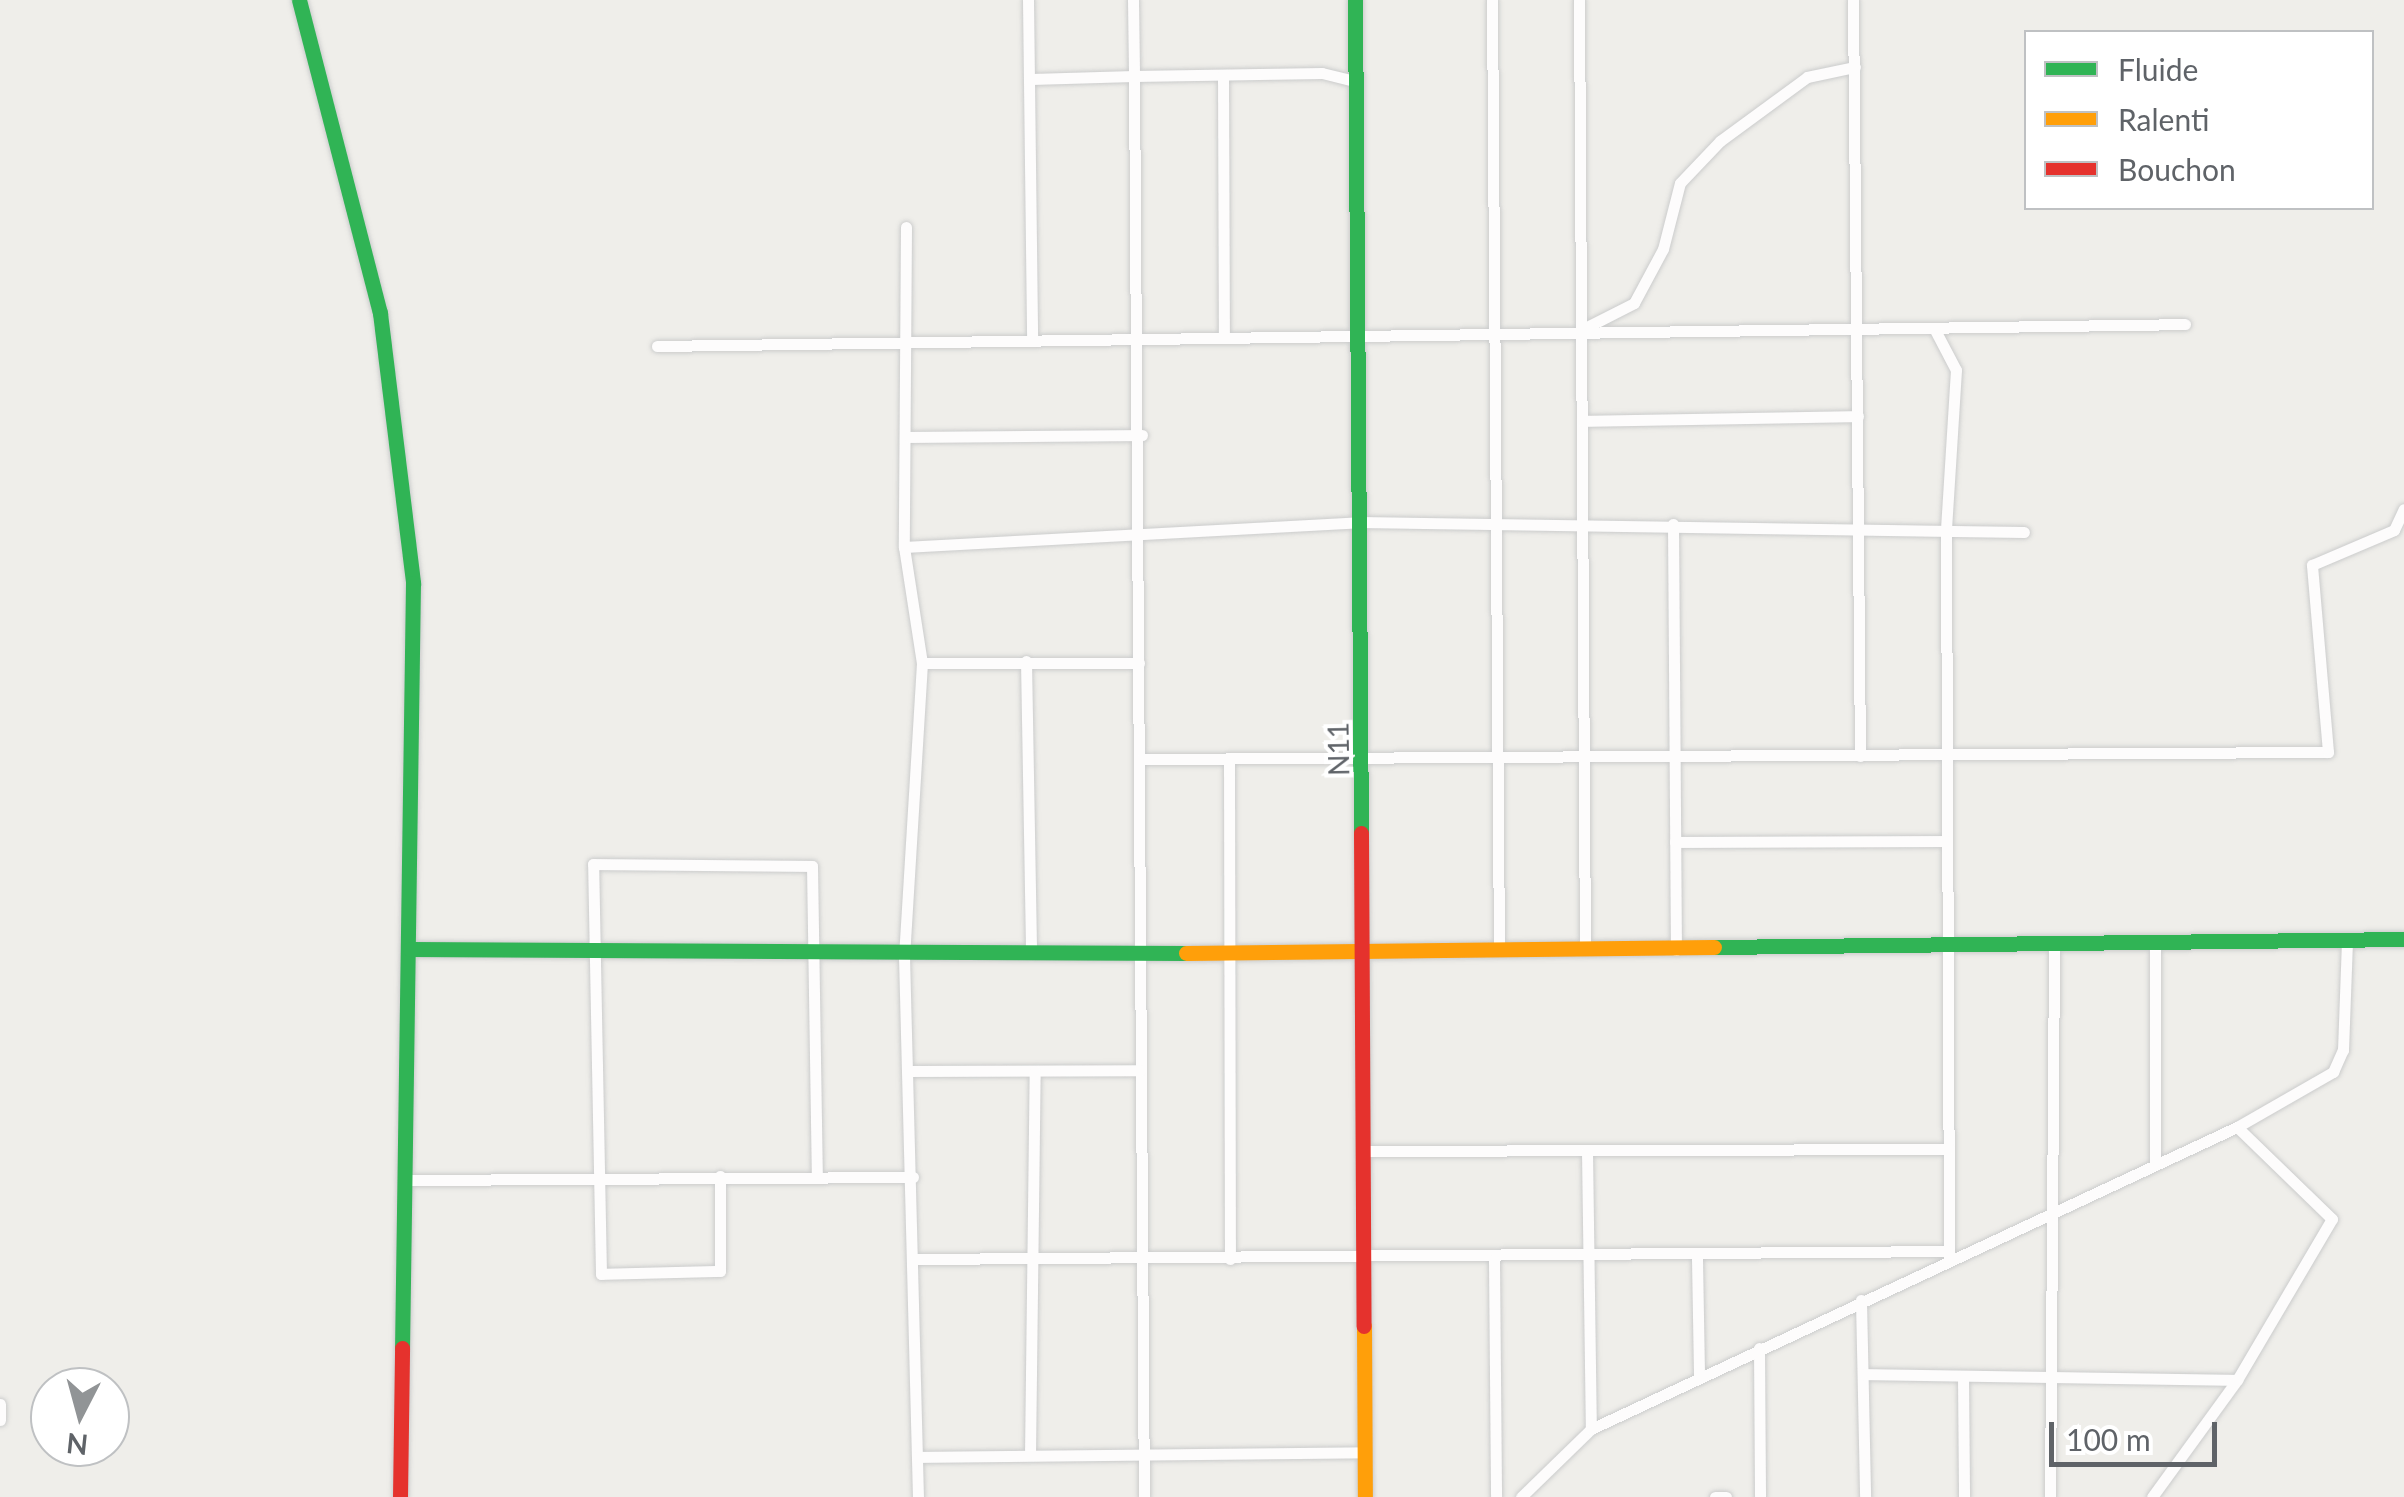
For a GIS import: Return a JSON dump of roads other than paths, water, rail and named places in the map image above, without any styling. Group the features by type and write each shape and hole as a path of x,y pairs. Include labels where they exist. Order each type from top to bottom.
{"street":[{"path":"298,0 391,370 416,646 400,1497"},
{"path":"1028,0 1032,340"},
{"path":"1133,0 1144,532 1139,662 1145,953 1140,1070 1144,1497"},
{"name":"N11","path":"1355,0 1365,1497"},
{"path":"1492,0 1498,334 1499,950"},
{"path":"1853,0 1860,330 1854,528 1860,756"},
{"path":"1582,2 1584,332 1579,522 1585,950"},
{"path":"1584,332 1634,303 1663,249 1680,183 1720,141 1807,76 1855,67"},
{"path":"1030,79 1322,73 1358,82"},
{"path":"1223,75 1224,338"},
{"path":"906,227 912,340 904,547 922,664 904,956 916,1259 918,1497"},
{"path":"657,346 2185,324"},
{"path":"1932,328 1945,335 1956,370 1946,530 1949,1254"},
{"path":"1582,421 1858,416"},
{"path":"910,437 1142,434"},
{"path":"1141,759 2328,752 2312,566 2394,530 2404,509"},
{"path":"904,547 1360,522 1579,522 2024,532"},
{"path":"1673,524 1676,950"},
{"path":"922,664 1026,660 1139,662"},
{"path":"1026,660 1031,954"},
{"path":"1229,759 1230,1259"},
{"path":"1675,842 1947,840"},
{"path":"720,1176 720,1271 601,1274 592,864 812,866 817,1176"},
{"path":"410,949 904,956 2155,946 2404,939"},
{"path":"1522,1496 1591,1428 1949,1254 2052,1214 2237,1127 2340,1064 2347,940"},
{"path":"2050,1497 2054,946"},
{"path":"2155,946 2155,1165"},
{"path":"910,1071 1140,1070"},
{"path":"1030,1455 1039,1259 1035,1071"},
{"path":"2152,1497 2237,1380 2332,1220 2237,1127"},
{"path":"1364,1151 1948,1149"},
{"path":"1587,1151 1591,1428"},
{"path":"406,1180 596,1175 913,1177"},
{"path":"916,1259 1697,1260 1949,1254"},
{"path":"1494,1260 1496,1497"},
{"path":"1697,1260 1699,1377"},
{"path":"1860,1300 1864,1497"},
{"path":"1760,1348 1760,1497"},
{"path":"1864,1374 2237,1380"},
{"path":"1963,1377 1964,1497"},
{"path":"0,1404 0,1420"},
{"path":"917,1457 1365,1452"},
{"path":"1715,1497 1726,1497"}]}
